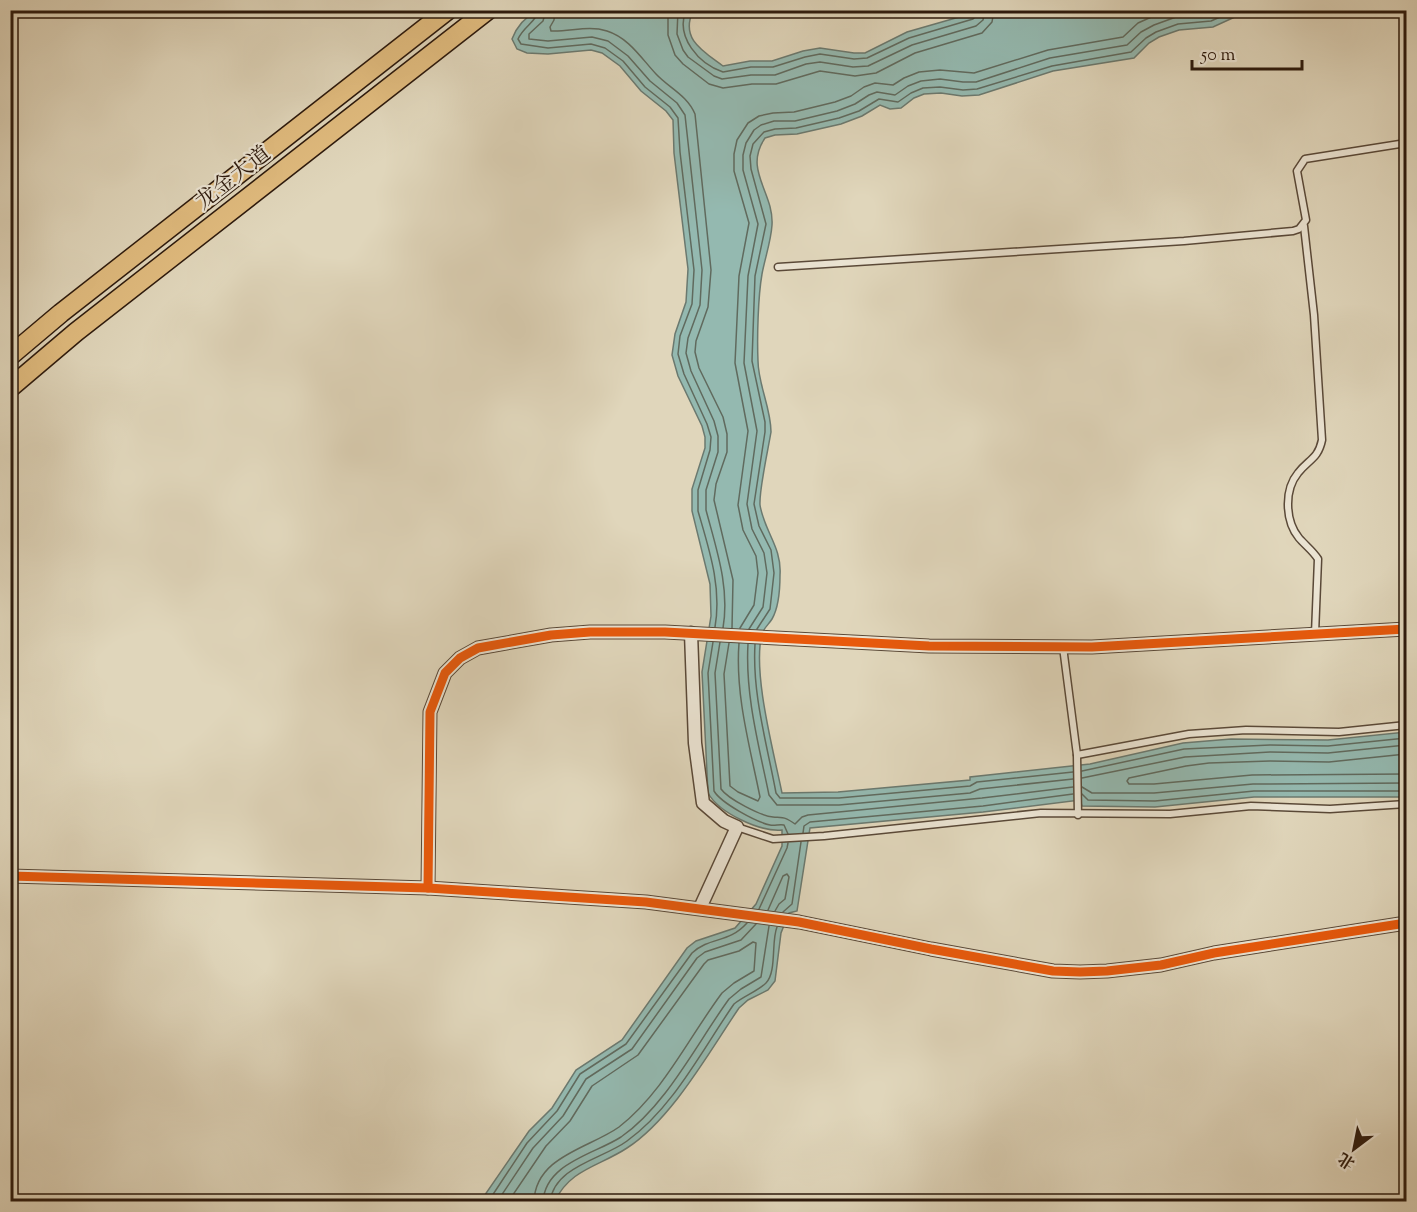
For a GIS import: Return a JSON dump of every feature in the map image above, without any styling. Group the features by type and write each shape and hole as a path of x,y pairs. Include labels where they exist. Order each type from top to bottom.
{"main road":[{"name":"龙金大道","path":"10,356 61,313 448,10"},
{"name":"龙金大道","path":"10,388 76,332 488,10"}],"street":[{"path":"428,888 430,712 440,682 452,665 478,648 551,635 629,631 929,646 1092,647 1407,629"},
{"path":"696,634 695,743 703,803 710,811 737,827 700,908"},
{"path":"10,876 428,888 646,902 799,922 931,949 1053,970 1080,972 1161,965 1214,953 1407,923"}],"lane":[{"path":"1315,634 1318,559 1298,537 1290,522 1289,510 1289,492 1292,482 1320,452 1322,440 1314,315 1304,226 1306,220 1297,171 1305,159 1407,143"},
{"path":"778,267 1184,241 1293,231 1304,226"},
{"path":"1063,647 1077,755 1078,815"},
{"path":"1077,755 1212,732 1246,730 1339,732 1407,725"},
{"path":"737,827 773,839 824,836 1041,813 1170,814 1251,806 1330,809 1407,804"}],"water":[{"path":"537,11 693,11 689,29 692,37 701,49 723,66 750,61 772,61 820,48 865,53 907,32 980,11 1248,11 1213,27 1179,30 1159,37 1149,43 1134,58 1053,71 979,95 924,94 901,108 890,109 880,105 862,116 841,124 797,134 765,138 757,160 758,171 769,202 772,225 761,283 758,351 760,378 771,432 760,505 776,547 780,565 776,609 763,632 760,650 762,690 770,735 782,793 838,792 970,780 970,777 1090,764 1183,743 1231,739 1328,740 1406,732 1406,797 1254,797 1155,807 1082,806 1080,800 983,812 810,828 797,911 789,913 781,933 775,981 768,990 748,1000 739,1008 689,1084 659,1120 627,1148 577,1175 561,1190 555,1201 480,1202 529,1131 552,1108 576,1070 622,1040 687,948 696,941 735,928 756,904 782,846 782,830 763,828 741,820 721,807 708,793 702,672 711,616 710,584 692,511 692,489 705,448 705,437 678,376 672,355 675,334 686,302 688,269 674,153 673,120 666,111 641,91 620,66 602,53 591,50 548,54 527,53 517,49 512,39 514,34 525,19"}],"cycle path":[{"path":"428,888 430,712 445,673 460,658 478,648 551,635 590,632 665,632 929,646 1092,647 1406,629"},
{"path":"10,876 428,888 646,902 799,922 1053,971 1080,972 1161,965 1214,953 1406,923"}]}
